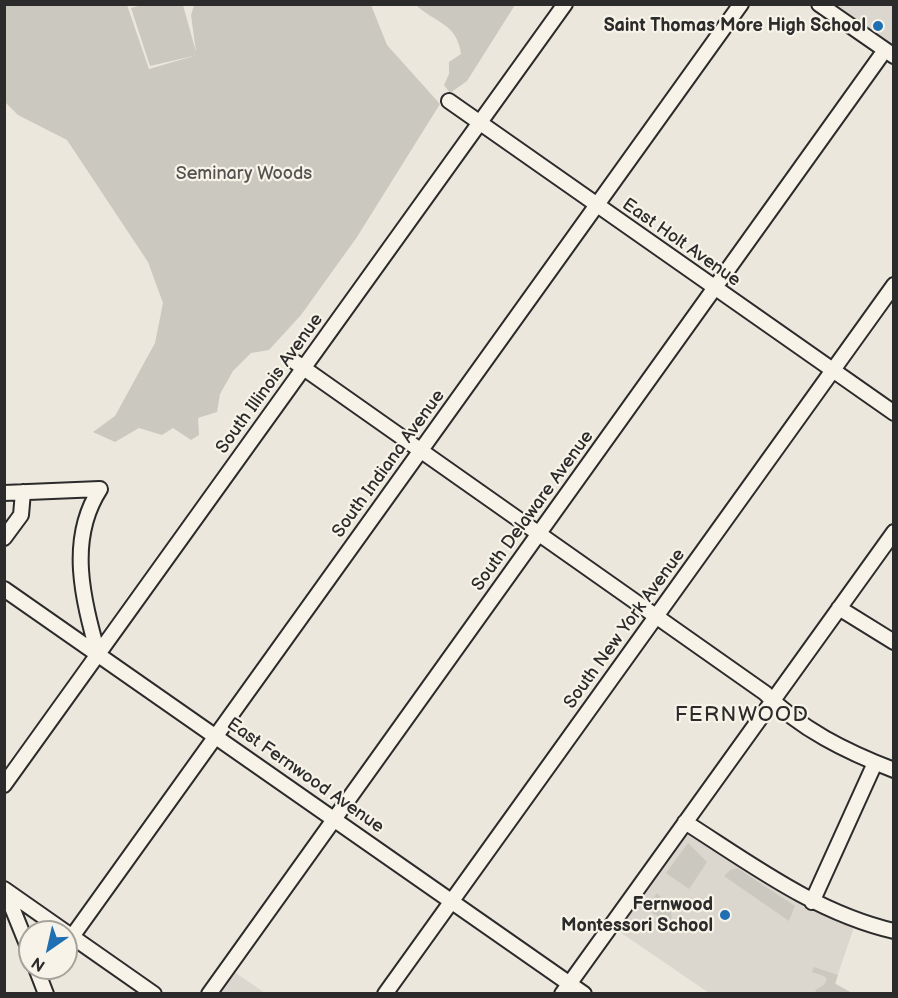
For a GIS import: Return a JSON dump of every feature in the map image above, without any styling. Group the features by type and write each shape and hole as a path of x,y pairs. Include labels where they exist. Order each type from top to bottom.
{"street":[{"name":"South Illinois Avenue","path":"4,785 299,365 480,123 565,4"},
{"name":"South Indiana Avenue","path":"78,928 741,4"},
{"path":"819,4 890,53"},
{"name":"South Delaware Avenue","path":"208,993 715,288 890,53"},
{"name":"East Holt Avenue","path":"449,101 894,413"},
{"name":"South New York Avenue","path":"385,993 894,285"},
{"path":"299,365 656,616 804,726 875,763 894,770"},
{"path":"4,493 100,489 90,505 83,524 80,559 84,599 98,654"},
{"path":"4,538 21,515 23,492"},
{"path":"566,988 894,532"},
{"name":"East Fernwood Avenue","path":"4,589 452,901 566,988 584,993"},
{"path":"839,608 894,642"},
{"path":"812,902 875,763"},
{"path":"685,822 812,902 854,920 894,931"},
{"path":"5,889 43,920"},
{"path":"5,889 18,922"},
{"path":"78,947 154,993"}],"shaded area":[{"name":"Saint Thomas More High School","path":"832,5 893,5 893,47"},
{"name":"Fernwood Montessori School","path":"689,834 800,904 854,927 835,983 852,993 709,993 617,930 684,837"},
{"path":"233,971 265,993 217,994"}],"green space":[{"name":"Seminary Woods","path":"4,5 127,5 149,69 197,55 150,66 131,8 142,5 183,5 196,52 191,15 194,5 371,5 387,45 440,104 357,237 301,315 269,350 251,353 233,371 220,394 217,412 198,418 199,435 191,440 173,428 162,435 139,428 115,442 93,432 115,416 155,343 163,303 148,262 67,140 18,115 5,102"},
{"path":"416,5 515,5 467,81 450,93 444,85 449,74 449,62 461,54 459,44 450,30"},
{"path":"688,843 707,862 689,889 666,873"},
{"path":"737,868 795,906 789,921 724,876 730,870"},
{"path":"657,893 671,909 672,927 646,908"},
{"path":"814,967 838,975 835,984 852,993 817,993 815,990 824,985 827,979 812,972"}],"place":[{"name":"Saint Thomas More High School","path":"878,26"},
{"name":"Fernwood Montessori School","path":"725,915"}],"district":[{"name":"FERNWOOD","path":"742,716"}]}
